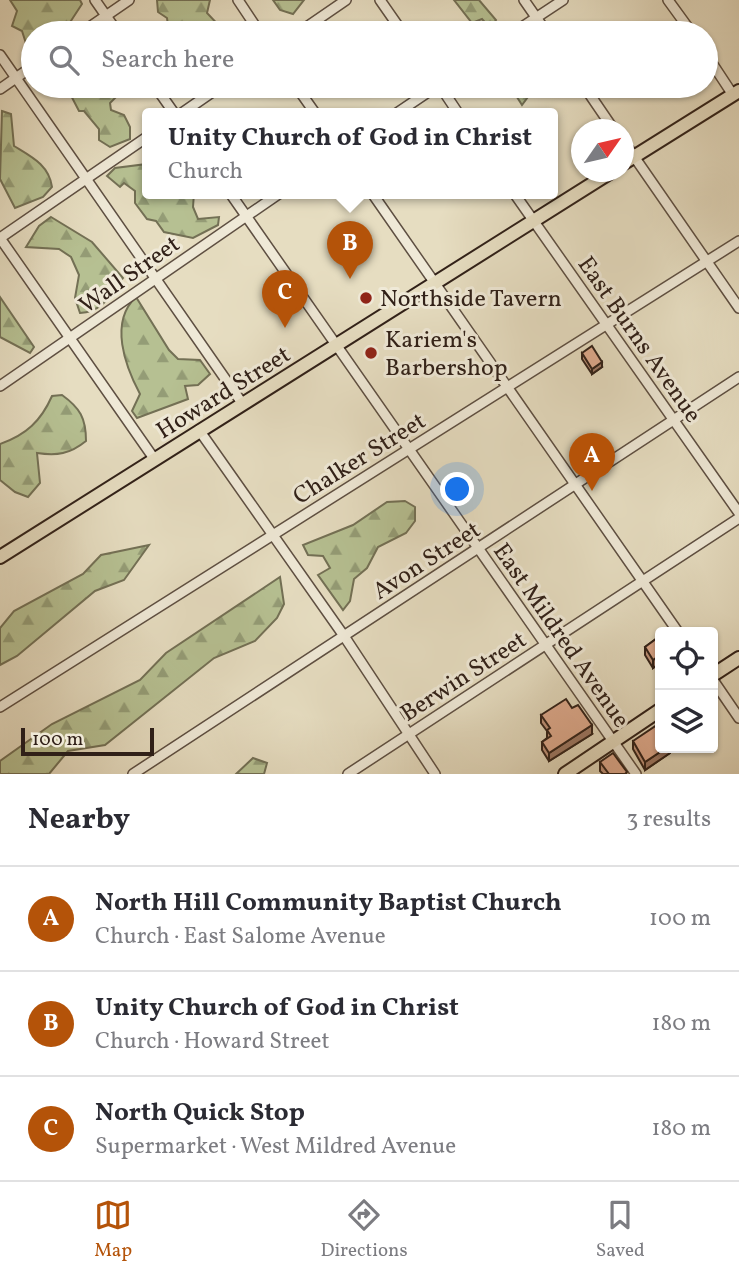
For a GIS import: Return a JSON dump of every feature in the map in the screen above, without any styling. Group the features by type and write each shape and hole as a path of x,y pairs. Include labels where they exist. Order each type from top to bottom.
{"main road":[{"path":"634,157 736,93"},
{"name":"Howard Street","path":"0,557 595,182"},
{"path":"718,674 739,659"},
{"path":"565,774 655,713"}],"street":[{"path":"95,0 110,21"},
{"path":"99,21 129,0"},
{"path":"238,0 252,21"},
{"path":"315,21 346,0"},
{"path":"380,0 395,21"},
{"path":"524,0 538,21"},
{"path":"531,21 562,0"},
{"path":"668,0 683,21"},
{"path":"0,55 21,85"},
{"path":"718,70 736,93"},
{"path":"0,89 21,74"},
{"path":"30,98 242,403"},
{"path":"189,108 204,98"},
{"path":"405,108 420,98"},
{"path":"592,98 606,119"},
{"path":"142,140 0,238 155,460"},
{"path":"634,166 707,261 739,308"},
{"name":"East Mildred Avenue","path":"234,199 636,774"},
{"name":"Wall Street","path":"0,386 271,199"},
{"path":"376,199 674,627"},
{"name":"East Burns Avenue","path":"518,199 739,516"},
{"name":"Chalker Street","path":"0,707 739,241"},
{"name":"Avon Street","path":"134,774 739,377"},
{"path":"199,430 344,636 435,774"},
{"name":"Berwin Street","path":"348,774 643,582 739,516"},
{"path":"718,686 739,718"}],"green space":[{"path":"10,0 80,0 82,4 71,21 21,21 21,30 12,26 17,11"},
{"path":"157,0 210,0 207,13 215,21 167,21 158,12"},
{"path":"273,0 304,0 293,14 280,10"},
{"path":"454,0 479,0 496,20 470,21"},
{"path":"72,98 115,98 110,103 111,110 124,115 130,127 130,139 110,147 99,140 99,129 84,111 79,111"},
{"path":"518,98 527,98 522,105"},
{"path":"2,111 11,114 14,146 43,167 52,187 43,197 15,208 0,179"},
{"path":"142,165 142,199 194,199 193,207 198,219 219,217 218,225 193,238 164,232 156,221 147,219 135,203 135,191 124,183 120,187 107,176 115,168"},
{"path":"51,217 92,242 123,278 105,302 95,309 80,313 75,298 79,275 71,257 59,249 26,247 39,226"},
{"path":"0,297 34,347 30,353 0,337"},
{"path":"136,297 169,350 178,359 200,360 210,374 198,385 185,386 188,399 137,418 132,411 140,394 125,358 121,331 128,307"},
{"path":"62,395 81,414 86,441 63,453 37,453 40,483 28,497 15,492 0,480 0,444 18,436 38,420 52,396"},
{"path":"405,501 415,507 415,521 406,533 378,547 367,568 354,579 350,601 343,610 318,575 330,568 323,556 308,555 303,545 353,525 387,502"},
{"path":"149,545 124,580 95,591 17,656 0,665 0,628 14,611 83,574 101,555"},
{"path":"280,577 284,604 277,618 255,641 214,658 105,745 68,751 49,774 0,774 0,761 52,724 140,680 166,653"},
{"path":"253,758 267,763 264,774 236,774"}],"building":[{"path":"592,346 602,362 592,369 582,353"},
{"path":"655,640 655,659 653,660 645,647"},
{"path":"566,699 572,708 578,705 592,725 549,753 542,742 551,736 547,730 550,728 541,715"},
{"path":"655,726 655,753 658,753 645,762 633,741"},
{"path":"613,753 627,772 625,774 609,774 600,762"}],"place":[{"name":"Unity Church of God in Christ","path":"350,279"},
{"name":"Northside Tavern","path":"366,298"},
{"name":"North Quick Stop","path":"285,328"},
{"name":"Kariem's Barbershop","path":"371,353"},
{"name":"North Hill Community Baptist Church","path":"592,491"}]}
